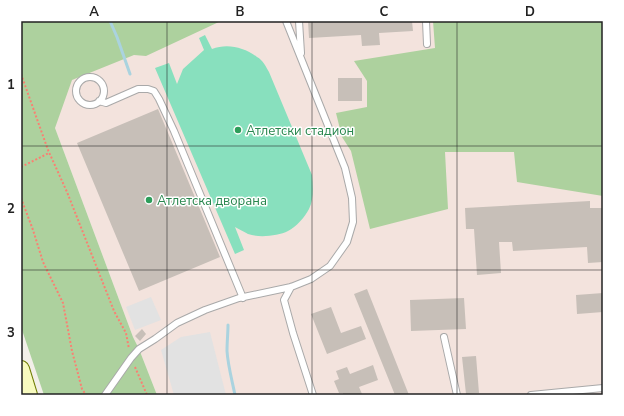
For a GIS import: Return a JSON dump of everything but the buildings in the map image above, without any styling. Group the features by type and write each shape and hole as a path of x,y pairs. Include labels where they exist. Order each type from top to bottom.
{"main road":[{"path":"21,369 31,393"}],"lane":[{"path":"104,395 139,348 155,339 177,323 204,310 239,298 291,287 312,279 330,266 347,242 352,222 352,198 345,168 286,21"},
{"path":"299,21 301,59"},
{"path":"426,21 427,44"},
{"path":"99,102 104,94 101,82 93,77 84,78 80,81 76,90 77,94 79,99 86,104 96,104 99,102 106,103 138,89 148,89 154,91 174,131 243,298"},
{"path":"291,287 284,300 313,395"},
{"path":"444,337 457,395"},
{"path":"531,395 603,388"}],"path":[{"path":"21,74 49,153 67,192 114,311 126,333 131,358 147,395"},
{"path":"21,167 49,153"},
{"path":"21,198 43,262 62,303 72,351 82,389 86,395"}],"shaded area":[{"path":"21,21 603,21 603,395 157,395 133,337 55,128"},
{"path":"151,297 161,320 135,330 126,307"},
{"path":"210,332 226,395 174,395 161,350 181,337"}],"green space":[{"path":"21,21 221,21 146,56 134,55 72,80 55,128 133,337 157,395 44,395 21,327"},
{"path":"433,21 603,21 603,196 517,182 514,152 445,152 448,209 370,229 351,151 342,137 336,113 367,107 367,81 354,61 435,48"},
{"name":"Атлетски стадион","path":"205,35 212,49 224,46 241,48 259,58 263,62 269,72 312,175 313,188 311,205 300,222 288,231 268,236 248,234 235,227 244,250 235,254 155,68 169,63 177,84 183,69 204,50 199,38"}],"waterway":[{"path":"110,21 130,74"},
{"path":"228,325 227,348 229,368 235,395"}],"place":[{"name":"Атлетски стадион","path":"238,130"},
{"name":"Атлетска дворана","path":"149,200"}]}
